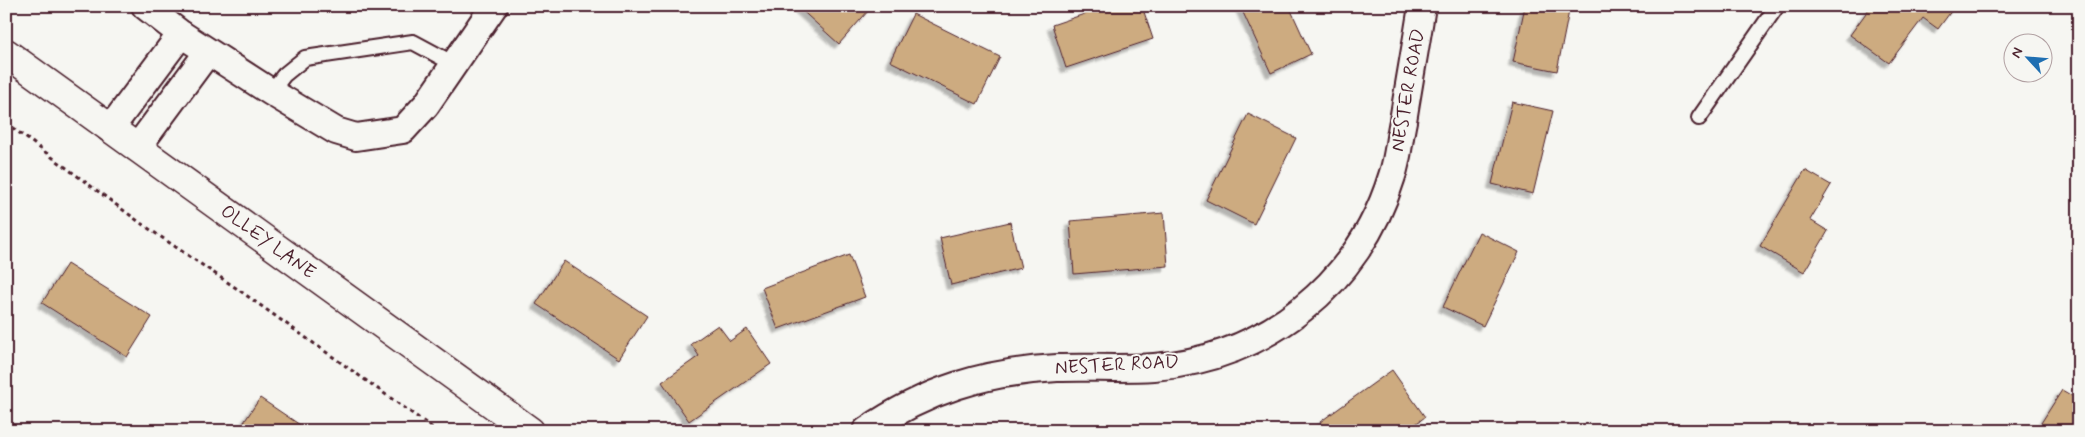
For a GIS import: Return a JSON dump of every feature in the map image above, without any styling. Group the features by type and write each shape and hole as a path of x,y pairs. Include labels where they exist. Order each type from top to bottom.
{"main road":[{"name":"OLLEY LANE","path":"6,53 530,431"}],"street":[{"path":"146,6 181,34 271,92 336,131 356,137 374,136 403,130 426,105 494,6"},
{"name":"NESTER ROAD","path":"866,431 915,401 968,381 1016,372 1154,367 1207,358 1238,348 1268,334 1300,312 1325,291 1347,266 1365,239 1382,205 1393,175 1422,6"},
{"path":"110,129 181,34"},
{"path":"137,148 208,52"}],"lane":[{"path":"1699,118 1777,6"},
{"path":"271,92 284,75 305,58 413,42 454,64"}],"path":[{"path":"6,123 142,224 236,288 436,431"}],"building":[{"path":"797,6 864,6 869,10 839,44"},
{"path":"1108,6 1142,6 1153,39 1066,68 1052,25"},
{"path":"1240,6 1289,6 1311,54 1271,73"},
{"path":"1525,6 1570,6 1557,71 1513,62"},
{"path":"1871,6 1955,6 1938,29 1923,18 1889,63 1850,35"},
{"path":"913,14 1000,57 977,104 890,61"},
{"path":"1512,102 1553,111 1533,194 1492,184"},
{"path":"1248,114 1296,138 1254,224 1206,200"},
{"path":"1805,170 1831,185 1810,220 1828,231 1804,272 1760,246"},
{"path":"1164,213 1168,266 1074,274 1070,221"},
{"path":"1010,222 1021,268 951,285 940,238"},
{"path":"1479,232 1519,252 1483,326 1443,307"},
{"path":"849,255 865,297 778,329 762,288"},
{"path":"564,261 647,316 619,359 536,304"},
{"path":"67,264 152,317 127,357 42,303"},
{"path":"718,325 730,341 747,329 771,364 689,421 662,382 699,356 691,344"},
{"path":"1392,370 1425,417 1406,431 1326,431 1320,422"},
{"path":"2062,390 2079,400 2079,431 2036,431"},
{"path":"260,398 309,431 238,431"}]}
